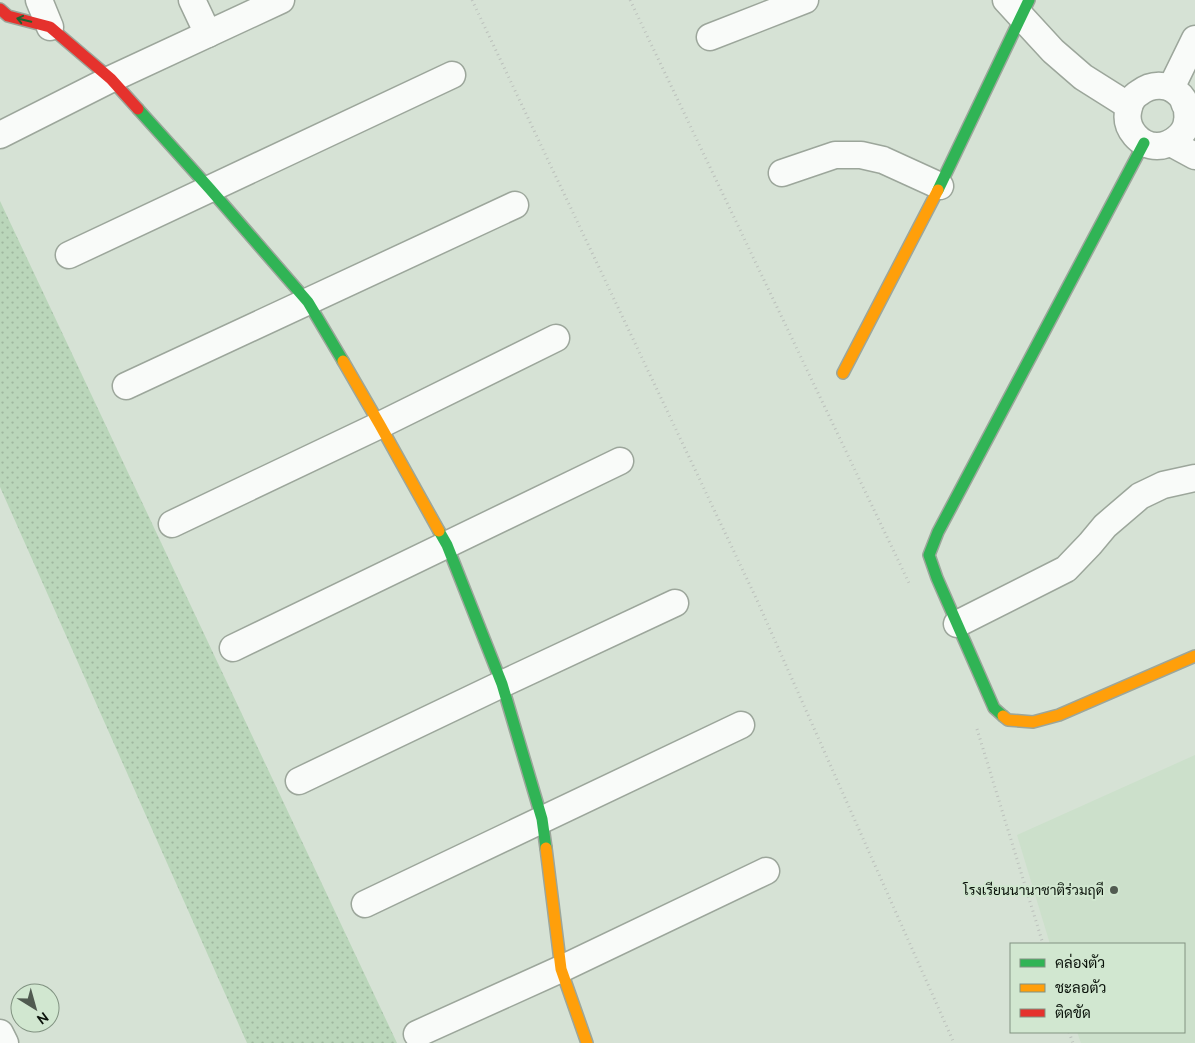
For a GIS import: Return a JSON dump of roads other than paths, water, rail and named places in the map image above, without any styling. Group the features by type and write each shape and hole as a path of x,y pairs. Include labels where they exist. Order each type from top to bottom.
{"street":[{"path":"39,0 50,27"},
{"path":"192,0 208,34"},
{"path":"0,134 111,79 280,0"},
{"path":"710,37 805,0"},
{"path":"843,373 940,186 1019,6 1053,51 1083,77 1129,106"},
{"path":"0,9 8,16 50,27 111,79 308,302 380,425 447,545 502,684 542,819 561,969 587,1043"},
{"path":"1170,88 1195,40"},
{"path":"68,255 452,76"},
{"path":"1158,85 1170,88 1181,97 1191,111 1181,134 1170,143 1157,146 1144,143 1135,136 1127,117 1129,106 1135,95 1146,88 1158,85"},
{"path":"1144,143 938,532 929,556 994,708 1008,720 1033,722 1059,715 1195,656"},
{"path":"1170,143 1195,156"},
{"path":"782,172 835,155 861,155 883,160 940,186"},
{"path":"126,386 515,205"},
{"path":"172,524 380,425 556,338"},
{"path":"233,648 620,461"},
{"path":"957,624 1066,569 1105,526 1140,496 1163,484 1195,478"},
{"path":"299,781 675,603"},
{"path":"366,904 741,725"},
{"path":"417,1034 561,969 766,871"},
{"path":"0,1033 5,1043"}],"place":[{"name":"โรงเรียนนานาชาติร่วมฤดี","path":"1114,890"}]}
